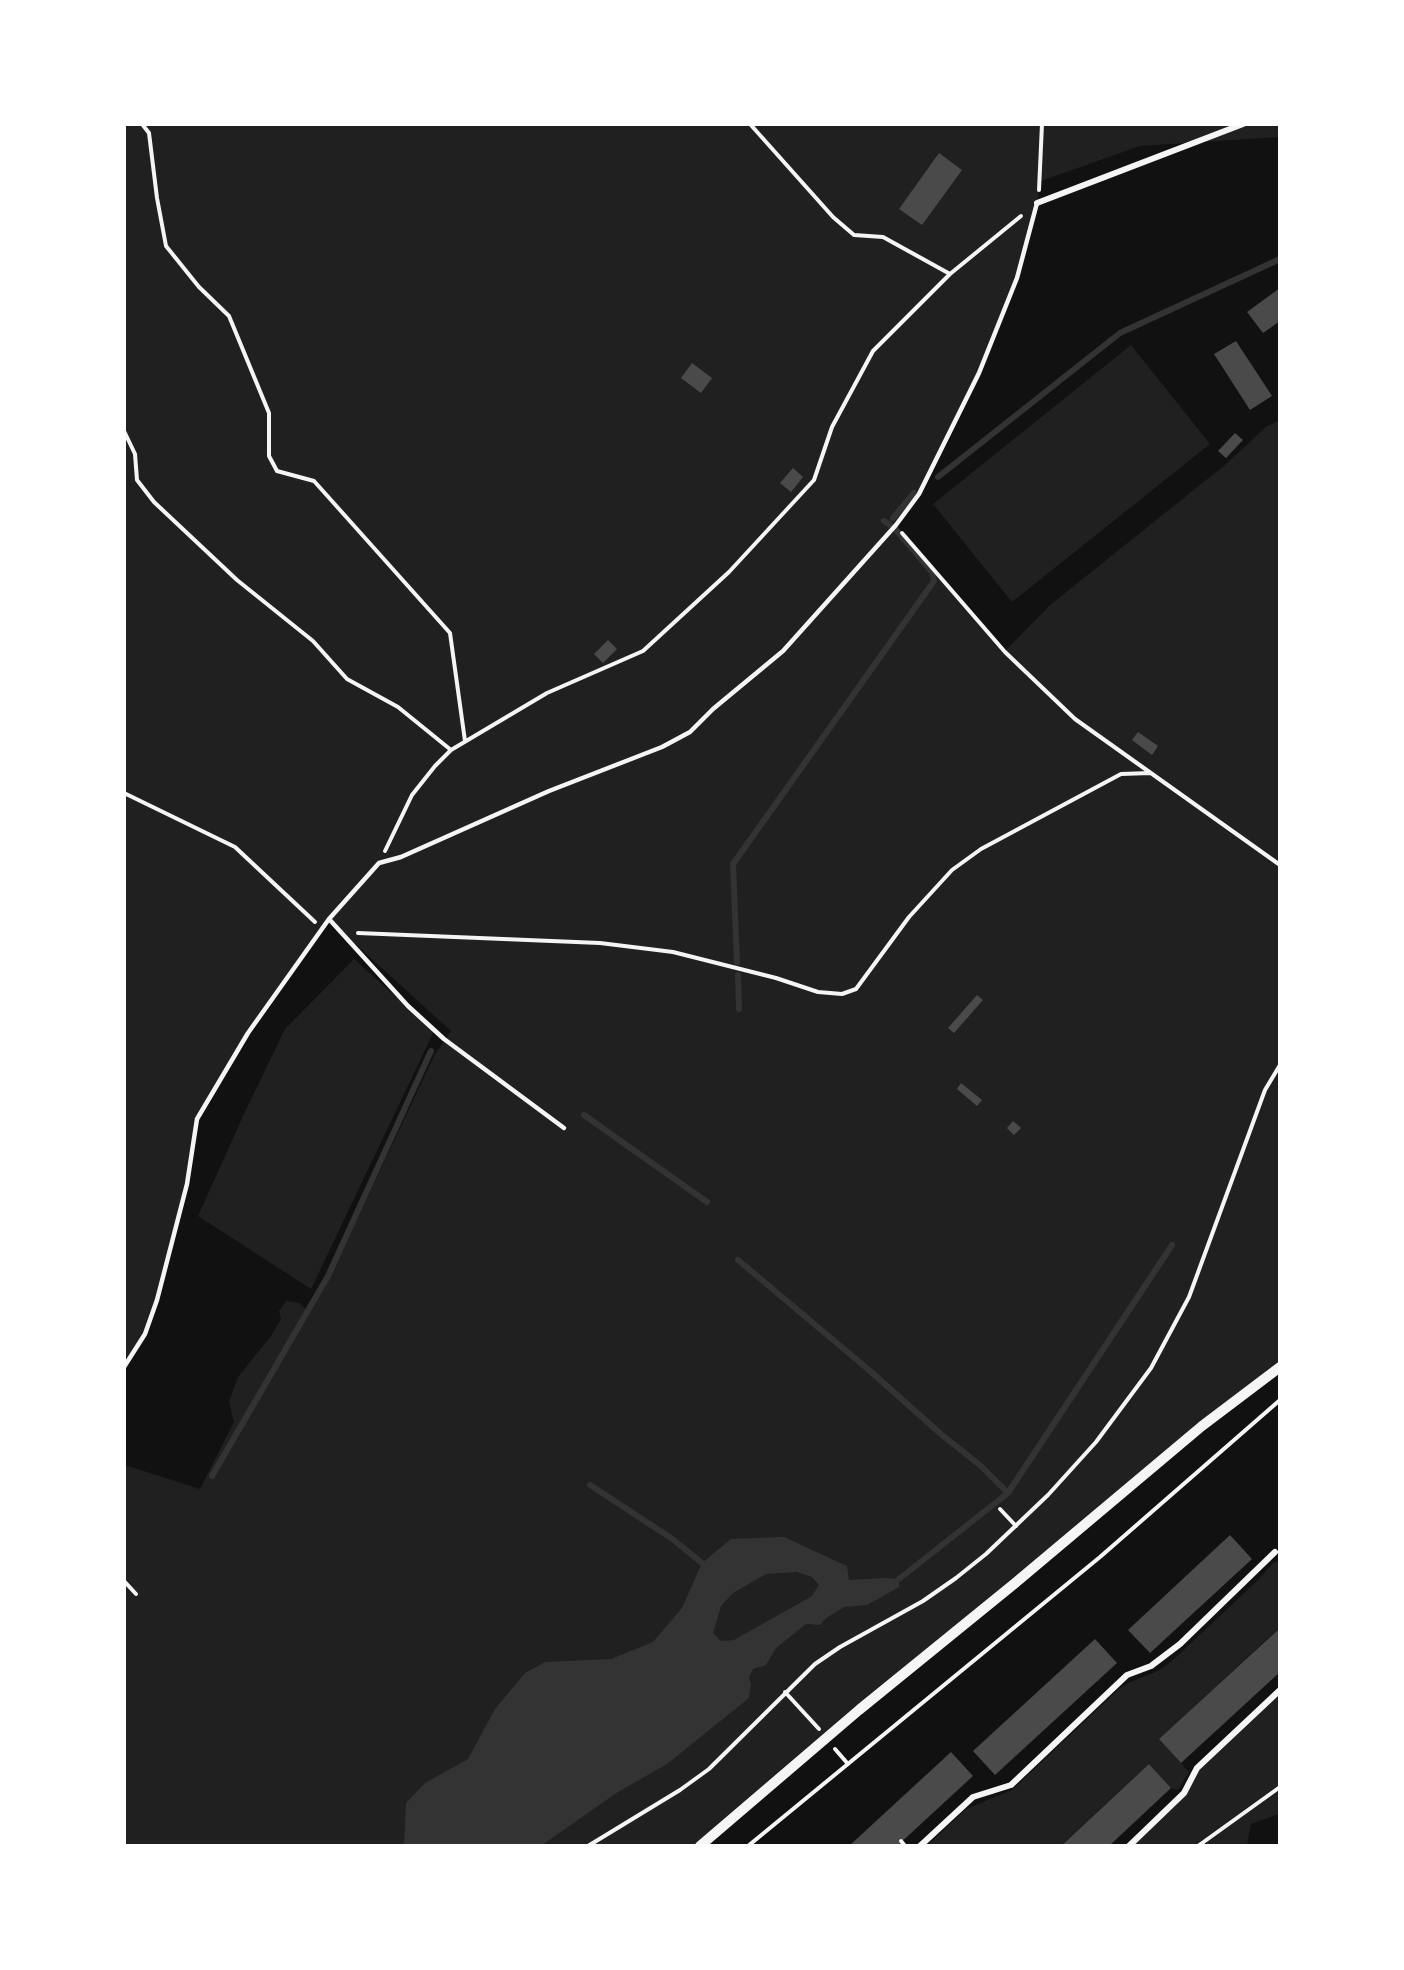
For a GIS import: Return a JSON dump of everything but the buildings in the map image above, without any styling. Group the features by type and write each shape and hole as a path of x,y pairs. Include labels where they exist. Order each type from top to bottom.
{"street":[{"path":"1037,203 1243,124"},
{"path":"700,1845 1202,1426 1280,1367"},
{"path":"920,1845 973,1797 1011,1785 1127,1675 1151,1665 1180,1644 1275,1552"},
{"path":"1129,1845 1184,1793 1197,1768 1280,1690"}],"lane":[{"path":"124,1367 145,1335 157,1300 187,1184 197,1119 248,1033 329,919 380,864 401,857 549,791 663,747 690,732 713,709 783,651 896,525 919,494 979,373 1017,278 1037,203"},
{"path":"329,919 408,1006 444,1040 564,1128"}],"path":[{"path":"142,124 149,133 166,246 199,287 229,316 269,413 269,456 277,471 314,481 450,633 465,741"},
{"path":"750,124 833,217 854,235 883,237 950,274"},
{"path":"380,864 412,795 451,750 547,693 644,651 729,572 814,480 832,427 873,351 950,274 1037,203 1041,181 1042,124"},
{"path":"124,431 135,454 137,480 154,502 237,580 313,641 347,679 398,707 451,750"},
{"path":"896,525 1005,652 1074,719 1280,866"},
{"path":"351,933 600,943 652,949 673,952 776,978 818,992 842,994 856,989 909,917 952,870 981,849 1095,790 1121,774 1149,772"},
{"path":"124,793 235,847 322,929"},
{"path":"588,1845 680,1790 709,1769 815,1664 840,1647 923,1601 986,1554 1048,1495 1096,1442 1150,1368 1189,1298 1265,1090 1280,1065"},
{"path":"748,1845 1100,1557 1278,1400"},
{"path":"1000,1509 1016,1526"},
{"path":"124,1581 136,1594"},
{"path":"1198,1845 1280,1787"},
{"path":"901,1841 905,1845"}],"shaded area":[{"path":"125,125 1279,125 1279,137 1140,146 1041,181 1017,278 979,373 919,494 896,525 1005,651 1050,605 1226,464 1267,426 1279,421 1279,1367 700,1846 125,1845 125,1465 200,1489 234,1422 229,1402 238,1377 271,1336 281,1319 279,1311 286,1301 300,1303 309,1313 328,1281 435,1054 451,1031 329,920 248,1033 197,1119 187,1184 157,1300 145,1334 125,1367"},
{"path":"1131,345 1210,444 1012,602 933,504"},
{"path":"354,959 434,1031 311,1289 198,1216 285,1029"},
{"path":"784,1537 847,1566 849,1580 899,1579 899,1587 867,1605 844,1607 826,1618 820,1625 806,1624 776,1648 766,1665 753,1669 749,1678 751,1684 749,1698 667,1764 618,1792 542,1845 404,1845 406,1803 425,1783 468,1759 495,1709 525,1673 545,1662 611,1659 653,1642 682,1608 702,1563 731,1539","holes":["797,1572 812,1577 819,1585 812,1596 734,1640 721,1641 713,1633 721,1606 733,1593 766,1574"]},
{"path":"1279,1561 1279,1628 1159,1739 1189,1772 1178,1790 1171,1788 1149,1764 1061,1845 927,1846 966,1809 1012,1790 1119,1689 1160,1670 1172,1661 1273,1563"},
{"path":"1279,1690 1279,1814 1251,1824 1247,1845 1129,1846 1184,1793 1197,1768"}],"waterway":[{"path":"938,477 1120,333 1280,259"},
{"path":"893,518 914,493"},
{"path":"884,521 890,525"},
{"path":"737,962 733,864 934,581 932,572 896,530"},
{"path":"738,975 739,1009"},
{"path":"212,1476 328,1276 431,1051"},
{"path":"584,1115 707,1202"},
{"path":"899,1579 1008,1493 1172,1245"},
{"path":"738,1260 981,1466 1008,1493"},
{"path":"590,1485 671,1538 702,1563"}]}
